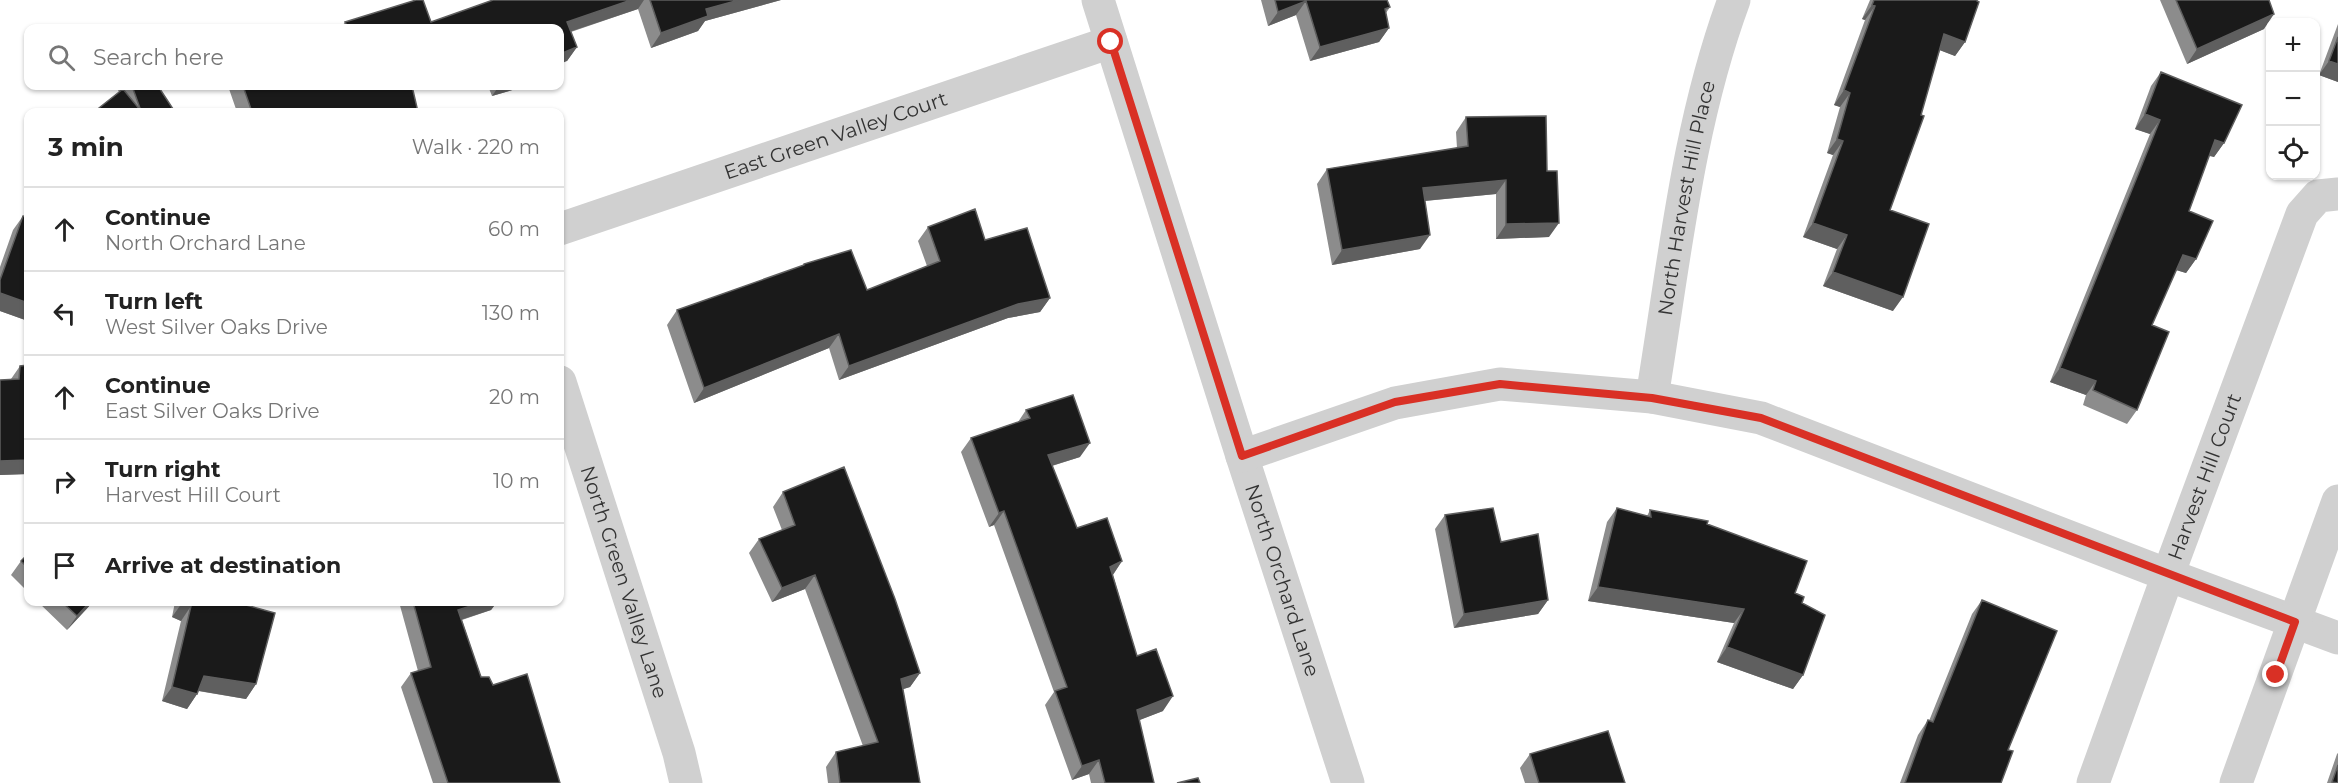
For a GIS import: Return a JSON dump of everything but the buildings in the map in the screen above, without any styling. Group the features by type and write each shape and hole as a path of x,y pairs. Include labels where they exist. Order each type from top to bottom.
{"street":[{"name":"North Orchard Lane","path":"1098,0 1348,783"},
{"name":"North Harvest Hill Place","path":"1652,398 1692,151 1721,35 1734,0"},
{"name":"East Green Valley Court","path":"564,228 1111,42"},
{"name":"Harvest Hill Court","path":"2093,783 2302,214 2318,196 2338,194"},
{"path":"1242,456 1395,402 1500,384 1652,398 1761,418 2338,638"},
{"name":"North Green Valley Lane","path":"564,394 679,753 686,783"},
{"path":"2236,783 2338,501"}],"route":[{"path":"1111,42 1242,456 1395,402 1500,384 1652,398 1761,418 2295,622 2276,675"}]}
